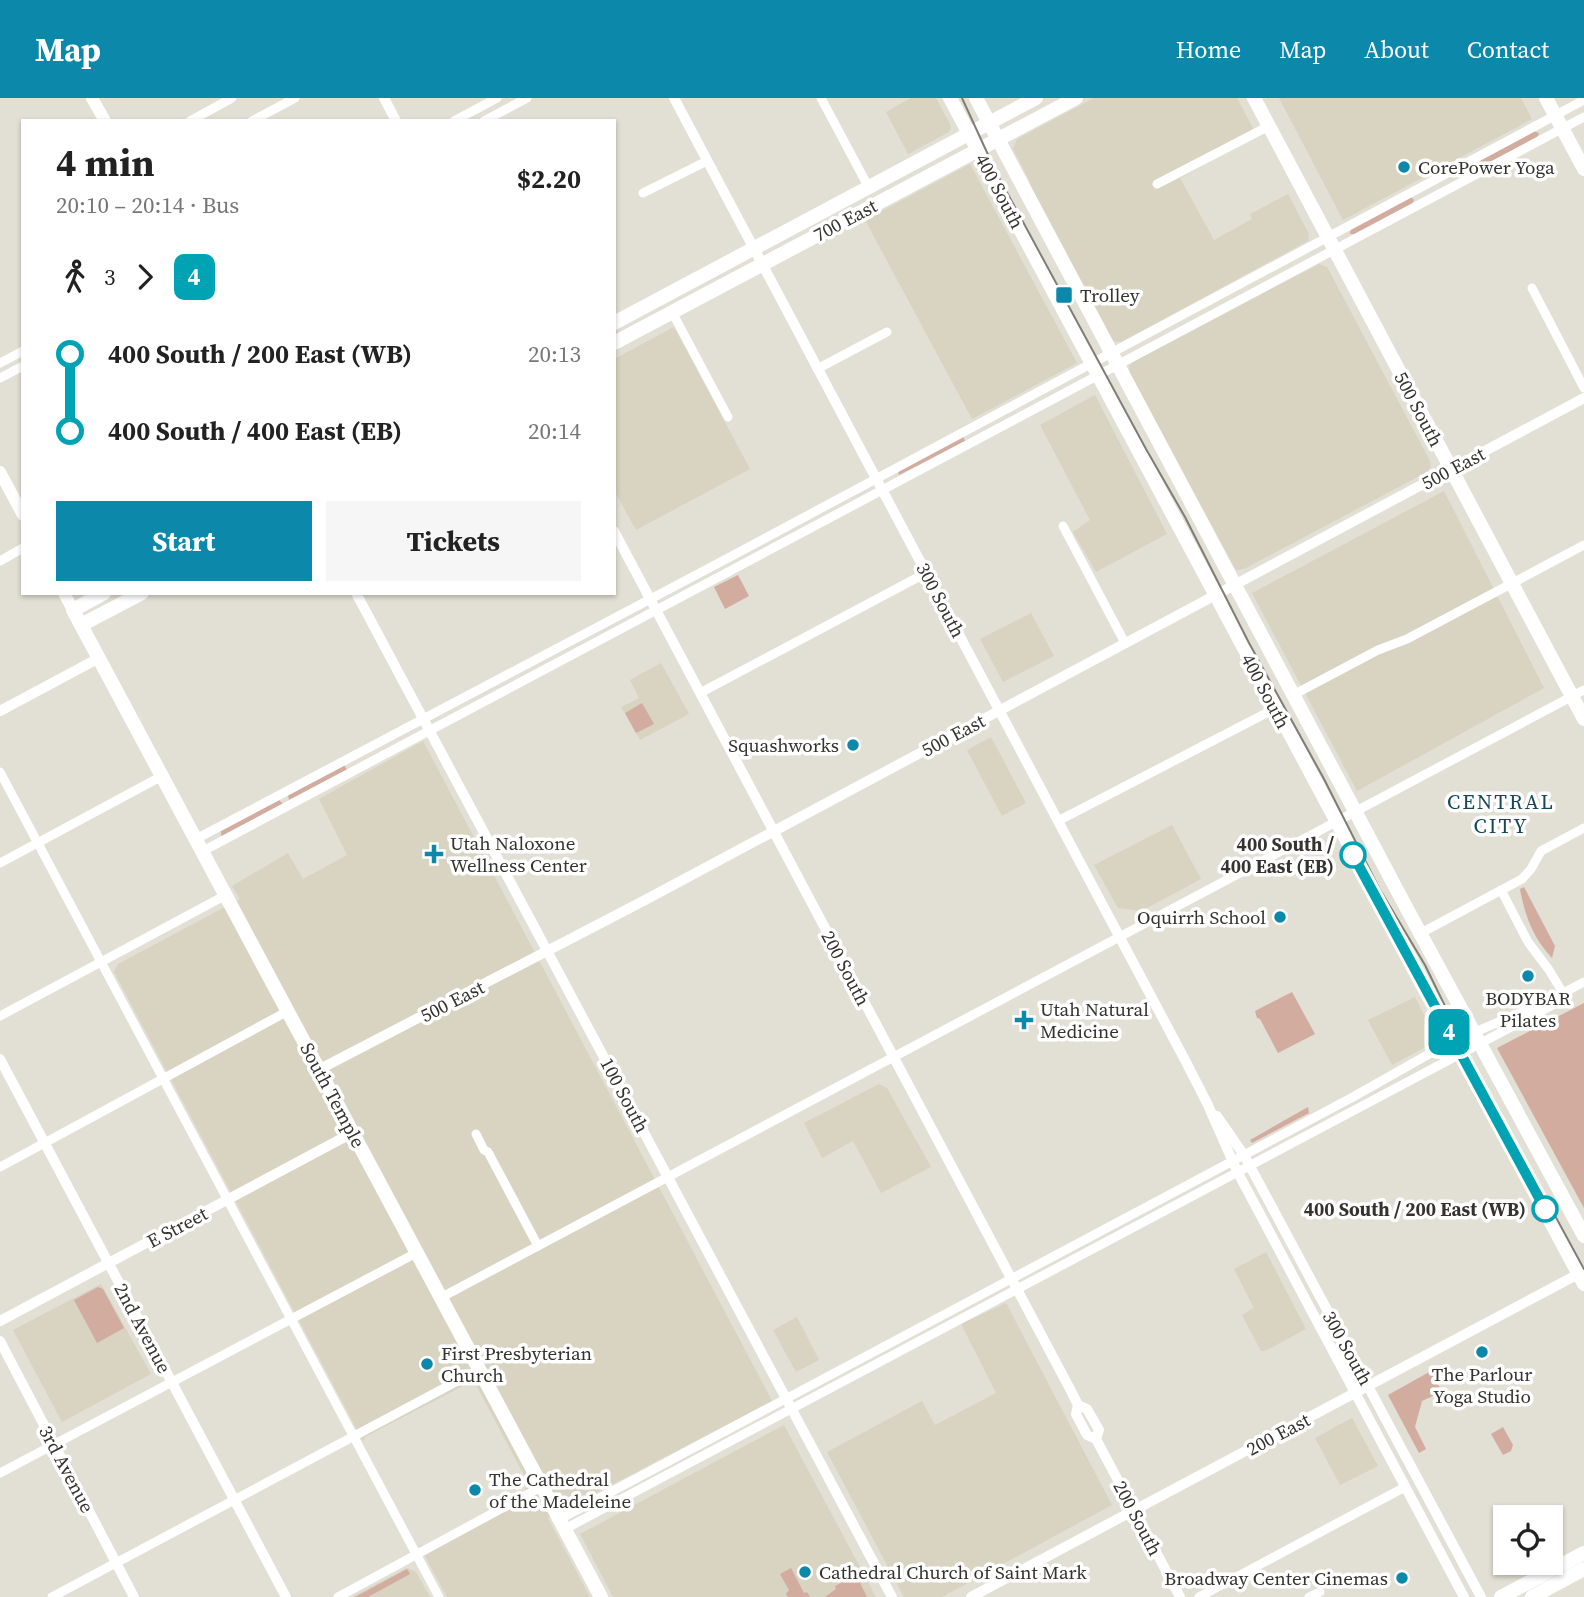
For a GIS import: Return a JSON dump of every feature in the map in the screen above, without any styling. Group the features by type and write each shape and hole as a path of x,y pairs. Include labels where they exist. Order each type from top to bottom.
{"main road":[{"path":"92,98 103,119"},
{"name":"400 South","path":"950,98 1335,821 1582,1276"},
{"name":"400 South","path":"976,98 1584,1236"},
{"name":"700 East","path":"616,322 1036,98"},
{"name":"700 East","path":"616,342 1076,98"},
{"name":"500 South","path":"1254,98 1512,583 1578,693 1584,719"},
{"path":"1546,98 1584,169"},
{"path":"0,472 21,511"},
{"name":"South Temple","path":"65,595 601,1597"},
{"path":"73,610 100,595"},
{"path":"82,625 138,595"},
{"path":"1501,1597 1584,1553"},
{"path":"1532,1597 1584,1569"}],"street":[{"path":"194,119 232,98"},
{"path":"256,119 295,98"},
{"path":"384,98 395,119"},
{"path":"488,119 527,98"},
{"name":"300 South","path":"674,98 1119,936 1207,1103 1235,1166 1464,1597"},
{"path":"821,98 869,188"},
{"path":"458,119 493,100 495,115"},
{"path":"1116,358 1167,323 1264,271 1427,200 1479,172 1559,122 1584,100"},
{"path":"199,845 281,794 797,521 975,440 1034,408 1095,369 1173,335 1271,284 1420,188 1473,160 1559,122 1584,117"},
{"path":"1157,184 1269,126"},
{"path":"1473,160 1479,172"},
{"path":"643,193 707,161"},
{"path":"1420,188 1427,200"},
{"path":"1264,271 1271,284"},
{"path":"1532,288 1584,388"},
{"path":"1217,296 1224,309"},
{"path":"672,312 728,417"},
{"path":"1167,323 1173,335"},
{"path":"817,369 887,332"},
{"path":"0,363 21,352"},
{"path":"0,378 21,367"},
{"path":"199,845 287,806 354,771 803,531 970,429 1028,397 1095,369"},
{"path":"1028,397 1034,408"},
{"name":"500 East","path":"320,1069 548,951 1584,398"},
{"path":"970,429 975,440"},
{"path":"797,521 803,531"},
{"path":"1063,526 1125,643"},
{"name":"200 South","path":"616,535 1078,1405 1076,1414 1087,1435 1096,1439 1180,1597"},
{"path":"1293,695 1378,650 1403,641 1584,545"},
{"path":"0,561 21,549"},
{"path":"730,557 735,568"},
{"path":"700,693 926,573"},
{"name":"100 South","path":"357,595 892,1597"},
{"path":"565,644 571,655"},
{"path":"546,654 552,665"},
{"path":"0,711 99,658"},
{"path":"501,677 507,689"},
{"path":"476,690 482,702"},
{"path":"442,1297 1578,693"},
{"path":"1058,821 1276,708"},
{"path":"347,759 354,771"},
{"path":"0,772 439,1597"},
{"path":"0,863 162,776"},
{"path":"281,794 287,806"},
{"path":"1421,933 1527,874 1541,851 1584,828"},
{"path":"1502,890 1528,942 1563,993"},
{"path":"0,1016 226,895"},
{"path":"562,1524 1584,982"},
{"path":"1477,1038 1584,989"},
{"path":"0,1167 288,1011"},
{"path":"1247,1160 1457,1048"},
{"name":"2nd Avenue","path":"0,1059 286,1597"},
{"name":"300 South","path":"1207,1103 1247,1160 1481,1597"},
{"name":"E Street","path":"0,1321 354,1132"},
{"path":"475,1134 488,1152 538,1246"},
{"path":"0,1473 418,1252"},
{"name":"200 East","path":"971,1597 1369,1385 1582,1276"},
{"name":"3rd Avenue","path":"0,1341 134,1597"},
{"path":"52,1597 480,1368"},
{"path":"338,1597 542,1486"},
{"path":"1199,1597 1405,1487"},
{"path":"1421,1517 1433,1508"},
{"path":"1309,1597 1320,1591"}],"shaded area":[{"path":"911,98 936,98 951,126 949,132 908,154 886,112"},
{"path":"1094,98 1237,98 1257,136 1180,178 1214,240 1252,219 1250,214 1288,194 1309,234 1308,241 1121,342 1113,341 1031,190 1029,180 1013,149 1017,139"},
{"path":"1279,98 1521,98 1532,119 1343,220"},
{"path":"1533,131 1539,133 1537,138 1484,166 1480,164 1480,160"},
{"path":"970,164 1077,363 972,419 865,220"},
{"path":"1411,197 1414,200 1412,204 1356,234 1350,234 1351,229"},
{"path":"1319,264 1327,267 1431,467 1425,473 1244,569 1236,570 1130,375 1129,366"},
{"path":"674,327 750,469 636,530 616,494 616,358"},
{"path":"1095,395 1167,534 1096,572 1073,532 1090,520 1040,425"},
{"path":"963,436 965,441 899,475 898,471"},
{"path":"1444,491 1544,688 1357,791 1252,593"},
{"path":"738,575 749,596 725,609 714,587"},
{"path":"1031,613 1054,656 1003,682 980,639"},
{"path":"661,663 689,714 640,740 621,707 639,698 630,680"},
{"path":"642,703 654,724 636,733 625,713"},
{"path":"991,737 1026,803 1002,816 967,750"},
{"path":"423,741 772,1401 548,1518 590,1597 447,1597 419,1545 423,1546 525,1491 527,1481 477,1387 467,1384 365,1437 363,1441 114,972 118,964 240,899 232,886 288,853 303,879 347,855 319,799"},
{"path":"344,765 347,770 289,800 288,795"},
{"path":"279,800 283,804 221,835 221,831"},
{"path":"1172,825 1201,879 1141,911 1118,908 1094,865"},
{"path":"1524,887 1555,946 1552,958 1540,943 1527,917 1520,889"},
{"path":"1292,992 1315,1034 1278,1053 1255,1011"},
{"path":"1415,997 1437,1041 1392,1065 1368,1020"},
{"path":"1584,1003 1584,1208 1497,1048"},
{"path":"879,1084 887,1088 931,1167 881,1193 853,1141 822,1158 804,1123"},
{"path":"1308,1107 1309,1113 1252,1143 1250,1140"},
{"path":"1266,1252 1306,1329 1261,1351 1242,1315 1254,1308 1234,1269"},
{"path":"101,1284 151,1374 62,1422 13,1330"},
{"path":"98,1287 103,1289 124,1328 97,1343 74,1300"},
{"path":"1006,1303 1112,1505 942,1597 904,1597 827,1452 922,1401 935,1425 996,1393 961,1324"},
{"path":"797,1317 819,1360 796,1372 773,1330"},
{"path":"1431,1371 1446,1400 1433,1396 1422,1401 1415,1427 1426,1449 1419,1453 1388,1395"},
{"path":"1352,1418 1378,1466 1340,1485 1315,1438"},
{"path":"784,1425 876,1597 613,1597 580,1534"},
{"path":"1503,1427 1513,1445 1511,1451 1503,1455 1491,1434"},
{"path":"407,1568 416,1572 430,1597 352,1597"},
{"path":"791,1568 804,1593 807,1592 810,1597 788,1597 786,1594 789,1590 780,1574"},
{"path":"407,1569 410,1574 368,1597 355,1597"},
{"path":"856,1575 867,1597 825,1597 836,1589 835,1586"}],"tram line":[{"path":"962,98 996,172 1185,517 1249,643 1324,779 1379,888 1425,965 1479,1076 1584,1269"}],"bus line":[{"name":"4","path":"1353,855 1545,1209"}],"place":[{"name":"CorePower Yoga","path":"1404,167"},
{"name":"Trolley","path":"1064,295"},
{"name":"Squashworks","path":"853,745"},
{"name":"Utah Naloxone Wellness Center","path":"434,854"},
{"name":"400 South / 400 East (EB)","path":"1353,855"},
{"name":"Oquirrh School","path":"1280,917"},
{"name":"BODYBAR Pilates","path":"1528,976"},
{"name":"Utah Natural Medicine","path":"1024,1020"},
{"name":"400 South / 200 East (WB)","path":"1545,1209"},
{"name":"The Parlour Yoga Studio","path":"1482,1352"},
{"name":"First Presbyterian Church","path":"427,1364"},
{"name":"The Cathedral of the Madeleine","path":"475,1490"},
{"name":"Cathedral Church of Saint Mark","path":"805,1572"},
{"name":"Broadway Center Cinemas","path":"1402,1578"}],"district":[{"name":"CENTRAL CITY","path":"1501,813"}]}
